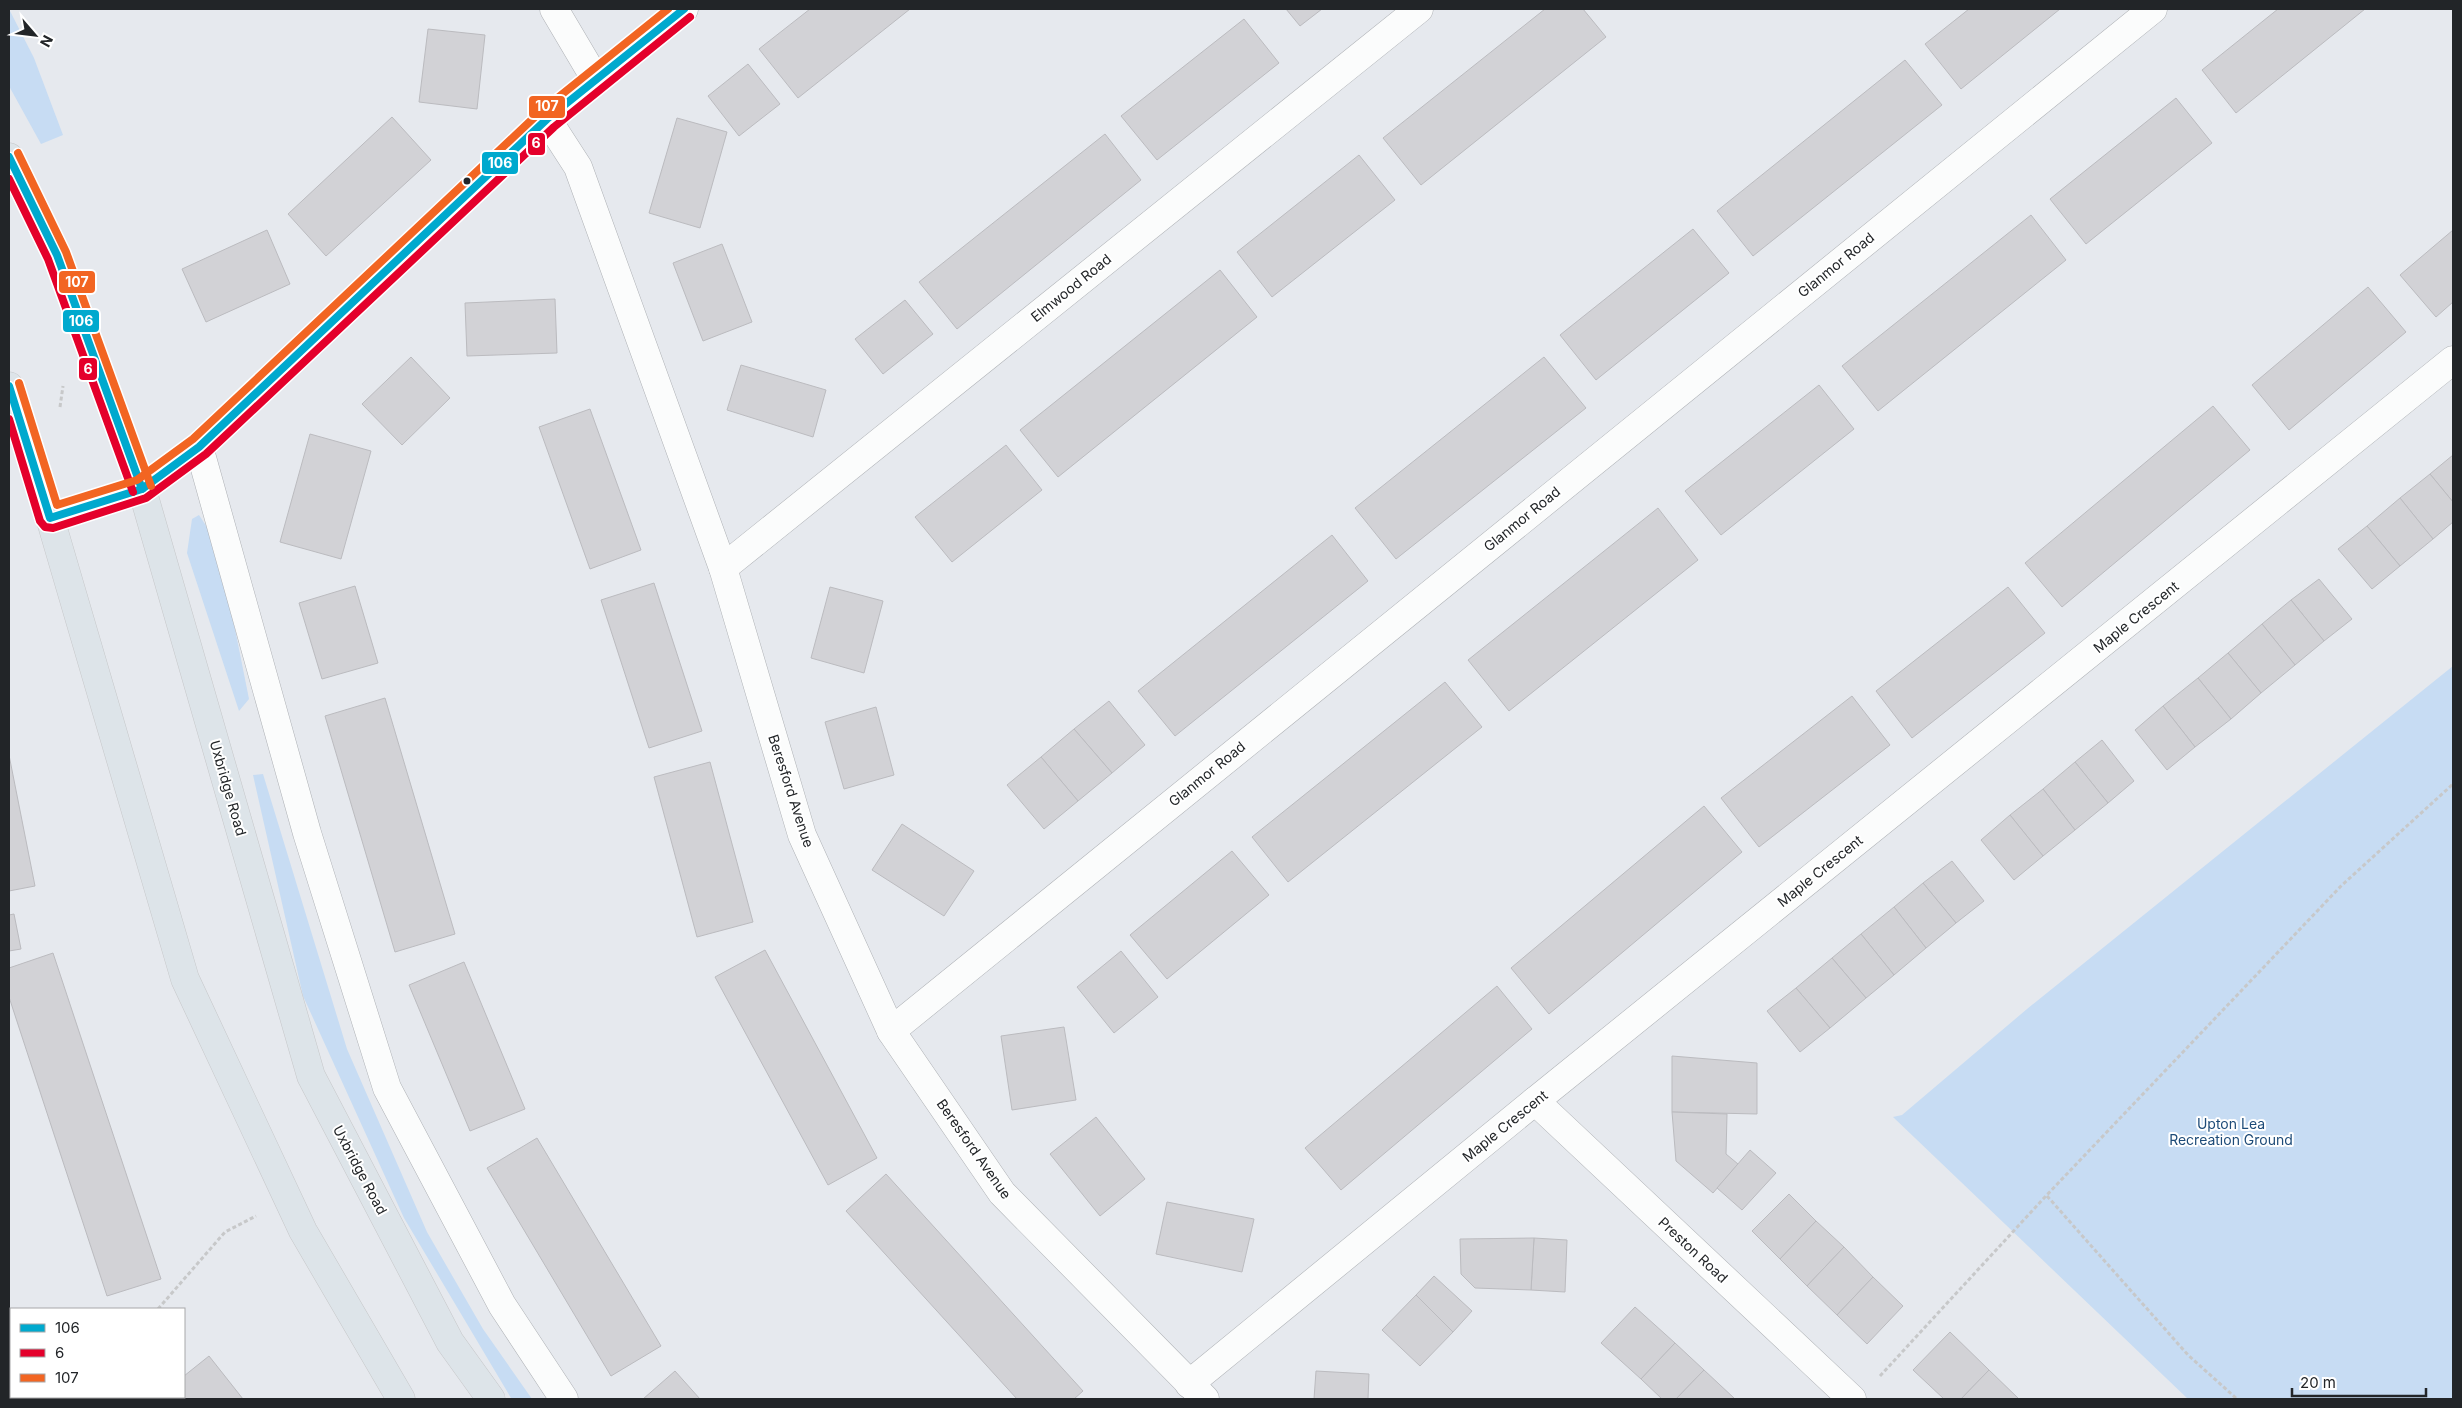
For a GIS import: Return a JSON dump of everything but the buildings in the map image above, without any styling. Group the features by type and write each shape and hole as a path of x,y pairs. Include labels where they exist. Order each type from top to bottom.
{"main road":[{"name":"Uxbridge Road","path":"9,157 57,255 142,489 311,1076 450,1342 491,1399"},
{"path":"9,386 50,518 185,978 304,1231 401,1399"}],"street":[{"path":"554,9 596,80"},
{"path":"50,518 142,489 199,447 547,119 684,9"},
{"name":"Elmwood Road","path":"723,568 1419,9"},
{"name":"Glanmor Road","path":"891,1031 2153,9"},
{"name":"Beresford Avenue","path":"547,119 578,167 723,568 802,834 891,1031 1002,1194 1197,1392"},
{"name":"Maple Crescent","path":"1197,1392 1535,1101 2453,360"},
{"path":"199,447 307,833 387,1088 502,1305 564,1399"},
{"name":"Preston Road","path":"1535,1101 1852,1399"}],"path":[{"path":"60,407 64,380"},
{"path":"1876,1379 2341,886 2453,784"},
{"path":"2047,1196 2175,1341 2236,1399"},
{"path":"159,1308 225,1232 288,1199"}],"green space":[{"path":"9,9 34,58 63,135 41,144 9,86"},
{"path":"199,515 218,544 249,699 239,711 187,553 192,519"},
{"name":"Upton Lea Recreation Ground","path":"2453,666 2453,1399 2188,1399 1893,1117 1902,1115 2027,1009"},
{"path":"263,774 347,1049 427,1232 483,1329 532,1399 511,1398 404,1218 303,996 253,775"}],"transit line":[{"name":"107","path":"19,383 57,505 137,480 193,439 540,112 668,9"},
{"name":"106","path":"9,386 50,518 142,489 199,447 547,119 684,9"},
{"name":"6","path":"9,419 40,521 45,527 53,528 146,498 206,454 554,127 690,17"},
{"name":"107","path":"18,153 66,252 151,486"},
{"name":"106","path":"9,157 57,255 142,489"},
{"name":"6","path":"9,179 48,259 133,492"}]}
